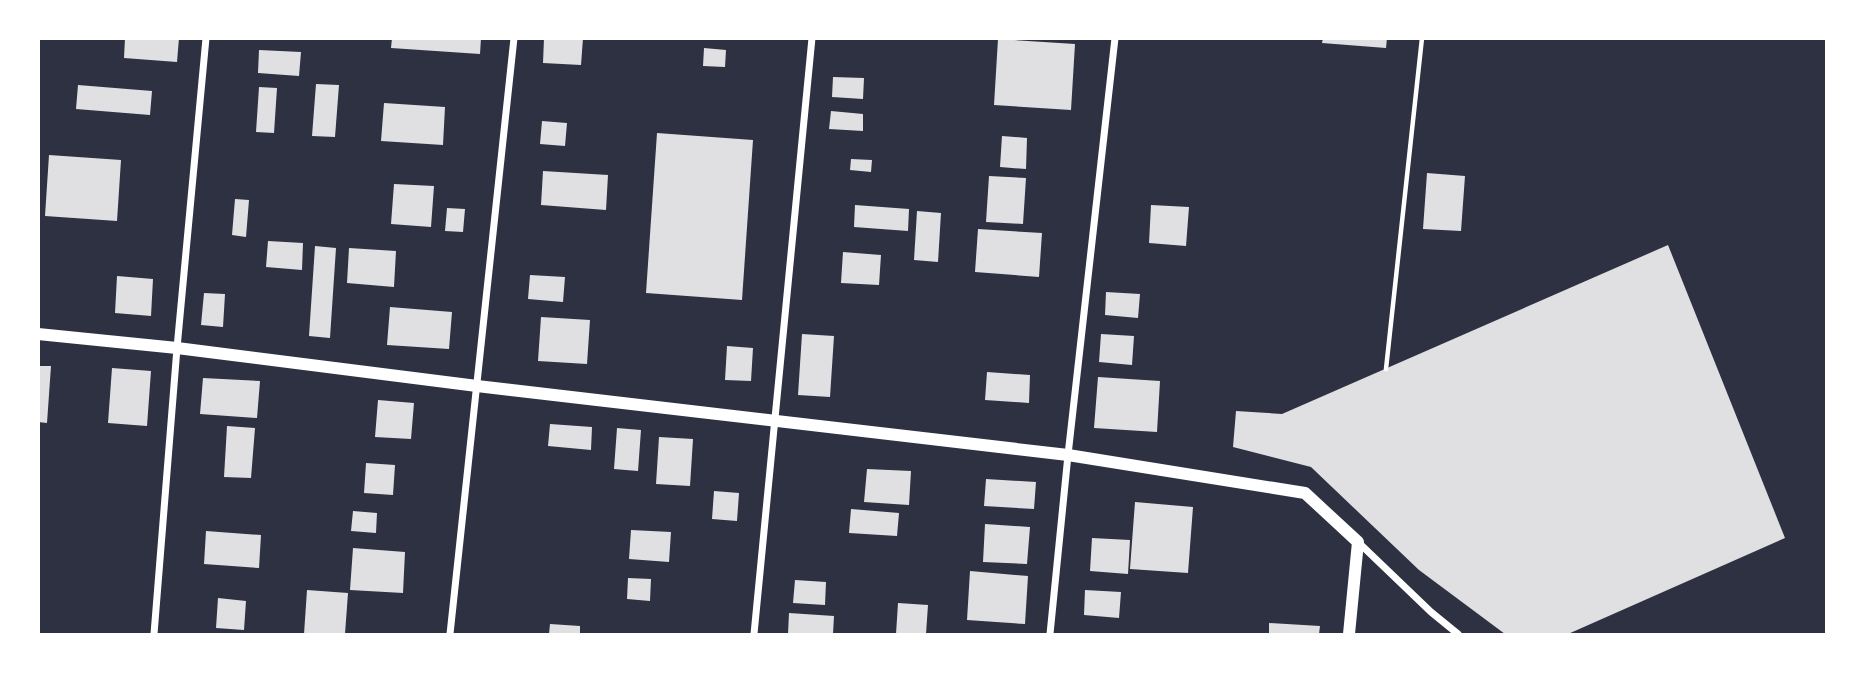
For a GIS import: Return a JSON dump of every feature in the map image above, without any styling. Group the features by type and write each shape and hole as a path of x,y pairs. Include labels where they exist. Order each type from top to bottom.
{"street":[{"path":"154,635 206,38"},
{"path":"450,635 514,38"},
{"path":"754,635 812,38"},
{"path":"1050,635 1115,38"},
{"path":"38,334 177,348 1068,456 1305,493 1458,635"},
{"path":"1349,635 1358,542"}],"path":[{"path":"1386,369 1422,38"}],"building":[{"path":"125,38 179,38 177,62 124,58"},
{"path":"392,38 481,38 480,54 391,48"},
{"path":"544,38 583,38 581,65 543,63"},
{"path":"1323,38 1387,38 1386,48 1322,43"},
{"path":"998,39 1075,44 1071,110 994,105"},
{"path":"704,48 726,50 725,67 703,66"},
{"path":"259,50 301,52 299,76 258,73"},
{"path":"833,77 864,78 863,99 832,97"},
{"path":"316,84 339,85 335,137 312,136"},
{"path":"78,85 152,91 150,115 76,109"},
{"path":"259,87 277,88 274,133 256,132"},
{"path":"384,103 445,107 443,145 381,141"},
{"path":"831,111 863,114 863,131 829,129"},
{"path":"542,121 567,123 565,146 540,144"},
{"path":"657,133 753,140 742,300 646,293"},
{"path":"1002,136 1027,138 1026,169 1000,167"},
{"path":"49,155 121,160 117,221 45,216"},
{"path":"851,159 872,160 871,172 850,170"},
{"path":"543,171 608,175 606,210 541,205"},
{"path":"1427,173 1465,176 1461,231 1423,229"},
{"path":"989,176 1026,178 1023,224 986,222"},
{"path":"394,184 434,186 431,227 391,224"},
{"path":"235,199 249,200 246,237 232,235"},
{"path":"855,205 909,209 908,231 854,227"},
{"path":"1151,205 1189,207 1186,246 1149,243"},
{"path":"447,208 465,209 463,232 445,231"},
{"path":"917,211 941,213 938,262 914,260"},
{"path":"978,229 1042,233 1039,277 975,272"},
{"path":"268,241 303,243 302,270 266,267"},
{"path":"1668,245 1785,538 1568,634 1505,634 1419,570 1311,467 1233,447 1236,411 1282,414"},
{"path":"315,246 336,248 330,338 309,336"},
{"path":"349,248 396,251 394,287 347,283"},
{"path":"843,252 881,255 879,285 841,283"},
{"path":"530,275 565,277 563,302 528,299"},
{"path":"117,276 153,279 151,316 115,313"},
{"path":"1106,292 1140,294 1138,318 1105,315"},
{"path":"204,293 225,294 223,327 201,325"},
{"path":"390,307 452,312 449,349 387,345"},
{"path":"541,317 590,320 587,364 538,361"},
{"path":"802,334 834,336 830,397 798,395"},
{"path":"1101,334 1134,336 1132,365 1099,362"},
{"path":"727,346 753,348 751,381 725,380"},
{"path":"38,366 51,366 47,423 38,422"},
{"path":"112,368 151,371 147,426 108,423"},
{"path":"987,372 1030,375 1029,403 985,400"},
{"path":"1098,377 1160,381 1157,432 1094,428"},
{"path":"203,378 260,381 257,418 200,414"},
{"path":"378,400 414,403 411,439 375,437"},
{"path":"550,424 592,427 591,450 548,446"},
{"path":"227,426 255,428 251,478 224,477"},
{"path":"617,428 641,430 638,471 614,469"},
{"path":"659,437 693,439 690,486 656,484"},
{"path":"366,463 395,465 393,495 364,493"},
{"path":"867,469 911,471 909,505 864,502"},
{"path":"986,479 1036,482 1034,509 984,506"},
{"path":"714,491 739,493 737,521 712,519"},
{"path":"1135,502 1193,507 1188,573 1130,569"},
{"path":"851,509 899,513 897,536 849,533"},
{"path":"353,511 377,513 376,533 351,531"},
{"path":"985,524 1030,527 1027,564 983,562"},
{"path":"631,530 671,532 669,562 629,559"},
{"path":"206,531 261,535 259,568 204,564"},
{"path":"1092,538 1130,540 1128,574 1090,571"},
{"path":"353,548 405,552 403,593 350,590"},
{"path":"970,571 1028,576 1025,624 967,620"},
{"path":"628,578 651,579 650,601 627,599"},
{"path":"795,580 826,582 825,605 793,603"},
{"path":"307,590 348,593 345,634 304,634"},
{"path":"1085,590 1121,592 1119,618 1084,615"},
{"path":"218,598 246,601 244,630 216,628"},
{"path":"898,603 928,605 926,634 896,634"},
{"path":"789,613 834,616 833,634 788,634"},
{"path":"1269,623 1320,626 1319,634 1269,634"},
{"path":"550,624 580,626 580,634 549,634"}]}
